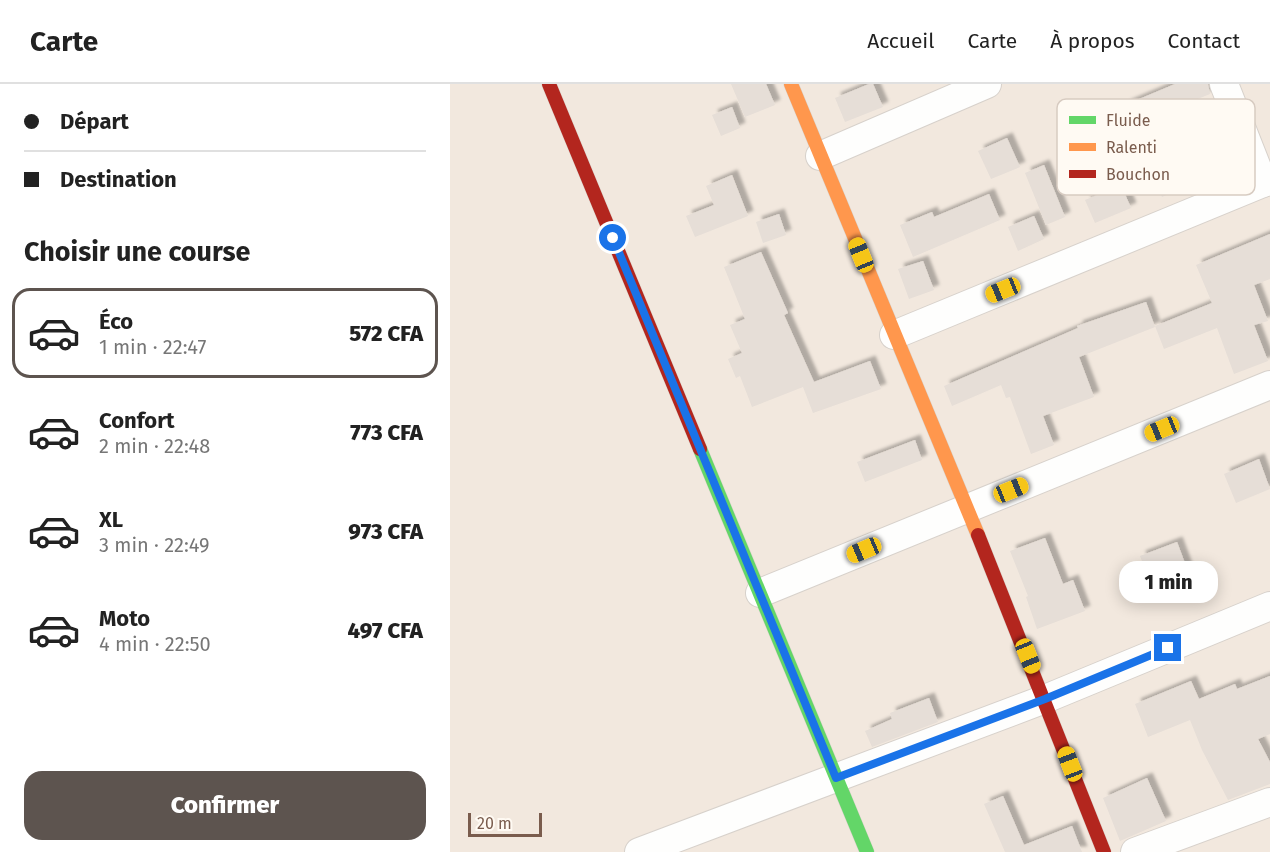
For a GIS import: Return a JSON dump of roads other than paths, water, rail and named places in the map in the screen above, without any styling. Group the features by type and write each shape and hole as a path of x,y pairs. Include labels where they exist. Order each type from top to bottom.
{"street":[{"path":"549,84 867,852"},
{"path":"791,84 894,335 968,507 1104,852"},
{"path":"820,156 987,84"},
{"path":"1224,84 1231,99"},
{"path":"1255,154 1267,181"},
{"path":"894,335 1233,195"},
{"path":"760,593 1270,385"},
{"path":"639,852 1045,699 1270,606"},
{"path":"1135,852 1270,802"}]}
